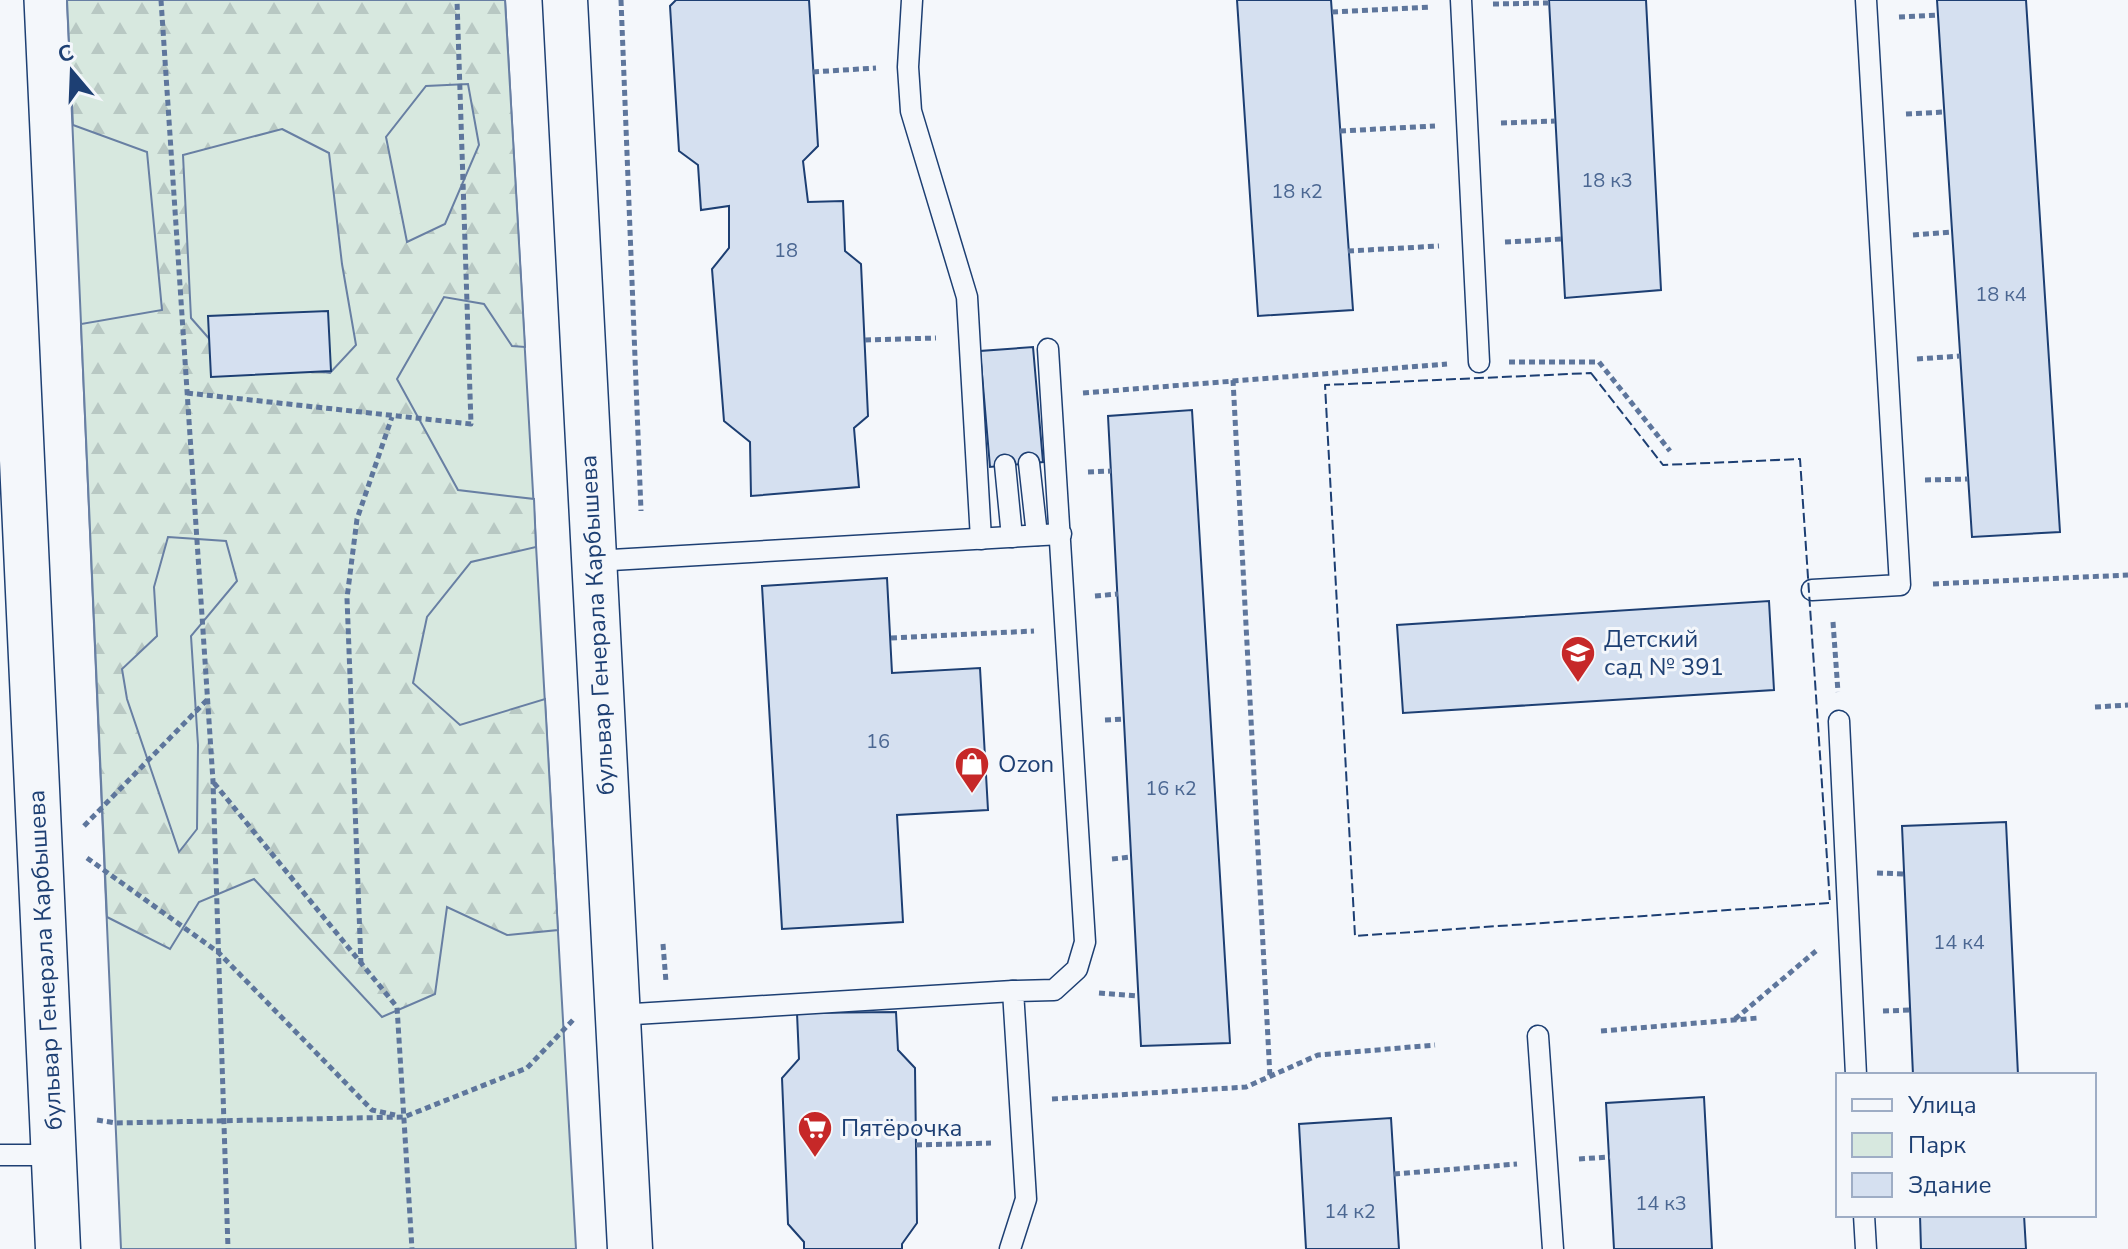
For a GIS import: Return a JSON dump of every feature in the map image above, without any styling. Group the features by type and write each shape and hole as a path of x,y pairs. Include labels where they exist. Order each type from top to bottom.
{"street":[{"name":"бульвар Генерала Карбышева","path":"1,0 10,413 53,834 53,1134 58,1249"},
{"name":"бульвар Генерала Карбышева","path":"565,0 630,1249"}],"lane":[{"path":"912,0 908,67 911,111 967,297 981,539"},
{"path":"1461,0 1479,362"},
{"path":"1821,590 1900,585 1866,0"},
{"path":"617,995 668,1012 1054,990 1077,969 1085,942 1048,349"},
{"path":"1029,463 1037,535"},
{"path":"1005,465 1012,537"},
{"path":"594,561 1061,534"},
{"path":"1839,721 1856,1073"},
{"path":"1010,1249 1026,1199 1013,991"},
{"path":"1538,1036 1553,1249"},
{"path":"0,1155 53,1134"},
{"path":"1864,1217 1866,1249"}],"path":[{"path":"161,0 213,781 228,1249"},
{"path":"187,393 471,424 457,0"},
{"path":"621,0 642,558"},
{"path":"813,72 908,67"},
{"path":"865,340 969,338"},
{"path":"1053,404 1090,390 1479,362 1599,362 1670,451"},
{"path":"1233,380 1270,1077"},
{"path":"361,964 347,598 357,519 392,417"},
{"path":"1894,482 1968,479"},
{"path":"1900,585 2128,575"},
{"path":"1821,590 1839,721"},
{"path":"891,638 1066,629"},
{"path":"207,700 53,834 218,952 372,1110 404,1117"},
{"path":"2095,707 2128,705"},
{"path":"213,781 397,1007 412,1249"},
{"path":"1734,1020 1849,924"},
{"path":"662,929 668,1012"},
{"path":"53,1134 116,1123 404,1117 527,1068 617,995 663,944"},
{"path":"1601,1031 1758,1018"},
{"path":"1020,1101 1246,1087 1318,1055 1435,1045"},
{"path":"916,1145 1023,1142"},
{"path":"1394,1174 1547,1162"}],"green space":[{"path":"67,0 505,0 576,1249 121,1249"},
{"path":"67,0 505,0 525,347 512,346 484,304 444,297 397,379 458,490 534,499 536,547 471,562 427,617 413,683 460,725 545,699 558,930 507,935 447,907 435,994 382,1017 254,879 199,902 170,949 107,917 81,324 162,310 147,152 73,125","holes":["468,84 479,145 445,224 407,242 386,137 426,86","282,129 329,153 342,264 356,345 330,373 227,359 191,318 183,155","168,537 226,541 237,581 191,636 198,745 197,829 179,852 127,699 122,669 157,636 154,587"]}],"building":[{"path":"676,0 809,0 818,146 803,161 808,202 843,201 845,251 861,264 868,416 854,428 859,487 751,496 750,442 724,421 712,269 729,248 729,206 701,210 698,165 679,151 670,6"},
{"path":"1237,0 1331,0 1353,310 1258,316"},
{"path":"1549,0 1646,0 1661,290 1565,298"},
{"path":"1937,0 2026,0 2060,532 1972,537"},
{"path":"328,311 331,371 211,377 208,316"},
{"path":"1033,347 1043,462 990,467 980,351"},
{"path":"1192,410 1230,1043 1141,1046 1108,416"},
{"path":"887,578 892,673 980,668 988,810 897,815 903,922 782,929 762,586"},
{"path":"1769,601 1774,690 1403,713 1397,625"},
{"path":"2006,822 2018,1073 1913,1073 1902,826"},
{"path":"896,1012 898,1050 915,1068 917,1223 902,1244 902,1249 804,1249 804,1242 788,1224 782,1078 799,1059 797,1013"},
{"path":"1704,1097 1712,1249 1614,1249 1606,1103"},
{"path":"1391,1118 1399,1249 1306,1249 1299,1124"},
{"path":"1920,1217 2024,1217 2026,1249 1921,1249"}],"fence":[{"path":"1591,373 1663,465 1800,459 1830,903 1355,936 1325,385 1591,373"}],"place":[{"name":"Детский сад № 391","path":"1578,684"},
{"name":"Ozon","path":"972,795"},
{"name":"Пятёрочка","path":"815,1159"}]}
